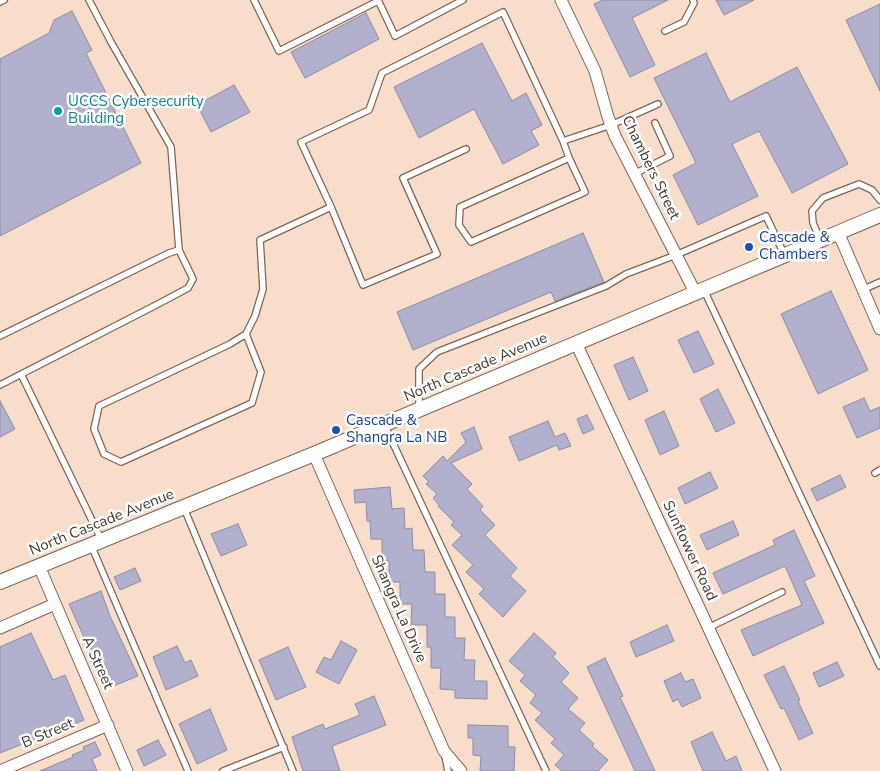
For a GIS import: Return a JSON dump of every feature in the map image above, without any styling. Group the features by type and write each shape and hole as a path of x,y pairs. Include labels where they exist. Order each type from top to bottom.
{"street":[{"name":"Chambers Street","path":"561,0 595,71 611,125 634,174 676,255 699,290"},
{"name":"North Cascade Avenue","path":"0,582 314,454 880,215"},
{"path":"838,232 880,328"},
{"name":"Sunflower Road","path":"576,343 774,771"},
{"name":"Shangra La Drive","path":"314,454 444,751 462,771"},
{"name":"A Street","path":"39,566 127,771"},
{"path":"0,628 55,604"},
{"name":"B Street","path":"0,771 108,725"}],"lane":[{"path":"0,2 4,0"},
{"path":"0,385 188,288 193,279 179,250 171,146 89,0"},
{"path":"254,0 279,50 378,1 395,36 463,0"},
{"path":"665,31 684,22 694,2 693,0"},
{"path":"466,149 403,178 437,254 363,285 331,207 301,142 369,110 382,73 503,12 585,192 471,242 459,225 460,207 569,158"},
{"path":"562,141 611,125 658,104"},
{"path":"634,174 670,156 655,123"},
{"path":"820,239 813,223 812,211 823,198 859,184 872,190 880,200"},
{"path":"246,334 261,372 252,403 121,462 104,454 94,429 99,406 230,344 246,334 255,316 263,289 260,240 331,207"},
{"path":"419,409 419,369 437,352 606,286 626,274 676,255 766,216 784,254"},
{"path":"0,336 168,253 179,250"},
{"path":"862,290 880,282"},
{"path":"699,290 880,666"},
{"path":"21,374 96,543 188,771"},
{"path":"384,424 546,771"},
{"path":"184,507 293,771"},
{"path":"708,628 782,592"},
{"path":"223,771 284,747"},
{"path":"444,751 448,771"}],"building":[{"path":"603,0 668,0 632,18 655,65 630,77 594,4"},
{"path":"716,0 754,0 724,15"},
{"path":"880,4 880,91 846,20"},
{"name":"UCCS Cybersecurity Building","path":"72,11 92,50 86,53 141,163 0,236 0,59 49,33 54,20"},
{"path":"366,13 379,39 305,78 291,52"},
{"path":"482,43 512,101 526,93 542,125 531,131 539,145 503,164 474,109 419,138 394,87"},
{"path":"706,53 730,102 797,67 848,164 792,193 759,131 732,144 758,196 698,225 673,175 696,163 654,78"},
{"path":"234,85 250,112 211,132 197,105"},
{"path":"583,233 604,282 555,301 551,292 413,350 397,312"},
{"path":"831,291 868,370 818,394 781,314"},
{"path":"698,331 714,364 694,373 678,340"},
{"path":"633,357 648,391 629,400 614,365"},
{"path":"718,389 735,423 716,432 700,399"},
{"path":"864,398 870,411 880,407 880,428 857,438 843,407"},
{"path":"0,401 15,429 0,437"},
{"path":"664,411 679,446 660,455 645,420"},
{"path":"587,415 594,429 583,434 577,419"},
{"path":"548,421 555,437 565,433 571,446 559,450 557,445 519,461 509,437"},
{"path":"474,427 482,449 451,463 472,484 467,489 483,506 480,510 495,525 485,535 517,568 510,576 526,591 503,617 479,594 484,589 466,572 473,565 452,545 462,535 451,525 454,522 438,506 433,498 437,494 426,484 429,482 423,476 443,456 447,461 466,442 461,433"},
{"path":"710,472 718,488 685,504 678,488"},
{"path":"840,475 846,487 817,501 811,489"},
{"path":"390,487 392,509 404,508 405,529 412,528 413,550 424,550 425,572 435,572 435,594 445,594 445,617 455,617 455,638 465,638 464,660 475,660 474,681 487,681 487,699 455,698 455,690 440,689 441,668 431,668 431,647 427,647 427,625 411,625 412,604 400,604 400,582 389,582 389,561 382,561 382,539 371,539 370,521 367,521 366,502 355,503 354,490"},
{"path":"733,521 739,535 707,550 700,535"},
{"path":"238,524 247,545 221,556 211,534"},
{"path":"794,530 815,576 804,581 824,623 753,656 741,630 802,605 785,566 723,594 713,573 775,545 773,540"},
{"path":"135,568 141,581 120,590 114,577"},
{"path":"101,591 110,616 138,676 105,688 69,604"},
{"path":"667,625 674,641 636,657 630,642"},
{"path":"31,633 53,680 65,675 84,720 0,753 0,647"},
{"path":"534,633 556,653 553,657 569,673 561,682 578,698 568,709 585,723 579,730 594,744 592,746 608,760 598,771 562,771 555,765 564,755 551,743 555,739 535,720 542,713 530,703 536,695 520,681 525,675 509,661"},
{"path":"341,641 357,650 339,684 316,672 324,657 331,660"},
{"path":"177,646 185,663 191,660 198,676 166,690 153,657"},
{"path":"288,647 306,687 276,700 259,660"},
{"path":"605,658 623,696 620,697 655,771 635,771 587,667"},
{"path":"837,662 844,676 819,687 813,673"},
{"path":"784,666 813,733 799,740 784,708 781,709 764,675"},
{"path":"681,673 685,682 693,679 701,698 682,707 678,699 673,702 664,681"},
{"path":"374,696 386,725 332,746 340,771 303,771 292,737 323,724 325,729 360,715 355,704"},
{"path":"210,709 227,750 197,764 179,724"},
{"path":"468,725 508,726 508,747 515,747 514,771 480,771 481,756 473,755 473,738 468,738"},
{"path":"712,732 726,761 736,756 742,771 703,771 691,742"},
{"path":"158,740 166,755 144,766 137,750"},
{"path":"95,742 101,755 92,759 97,771 40,771 73,757 72,755 84,750 83,747"}],"place":[{"name":"UCCS Cybersecurity Building","path":"58,111"},
{"name":"Cascade & Chambers","path":"749,247"},
{"name":"Cascade & Shangra La NB","path":"336,430"}]}
